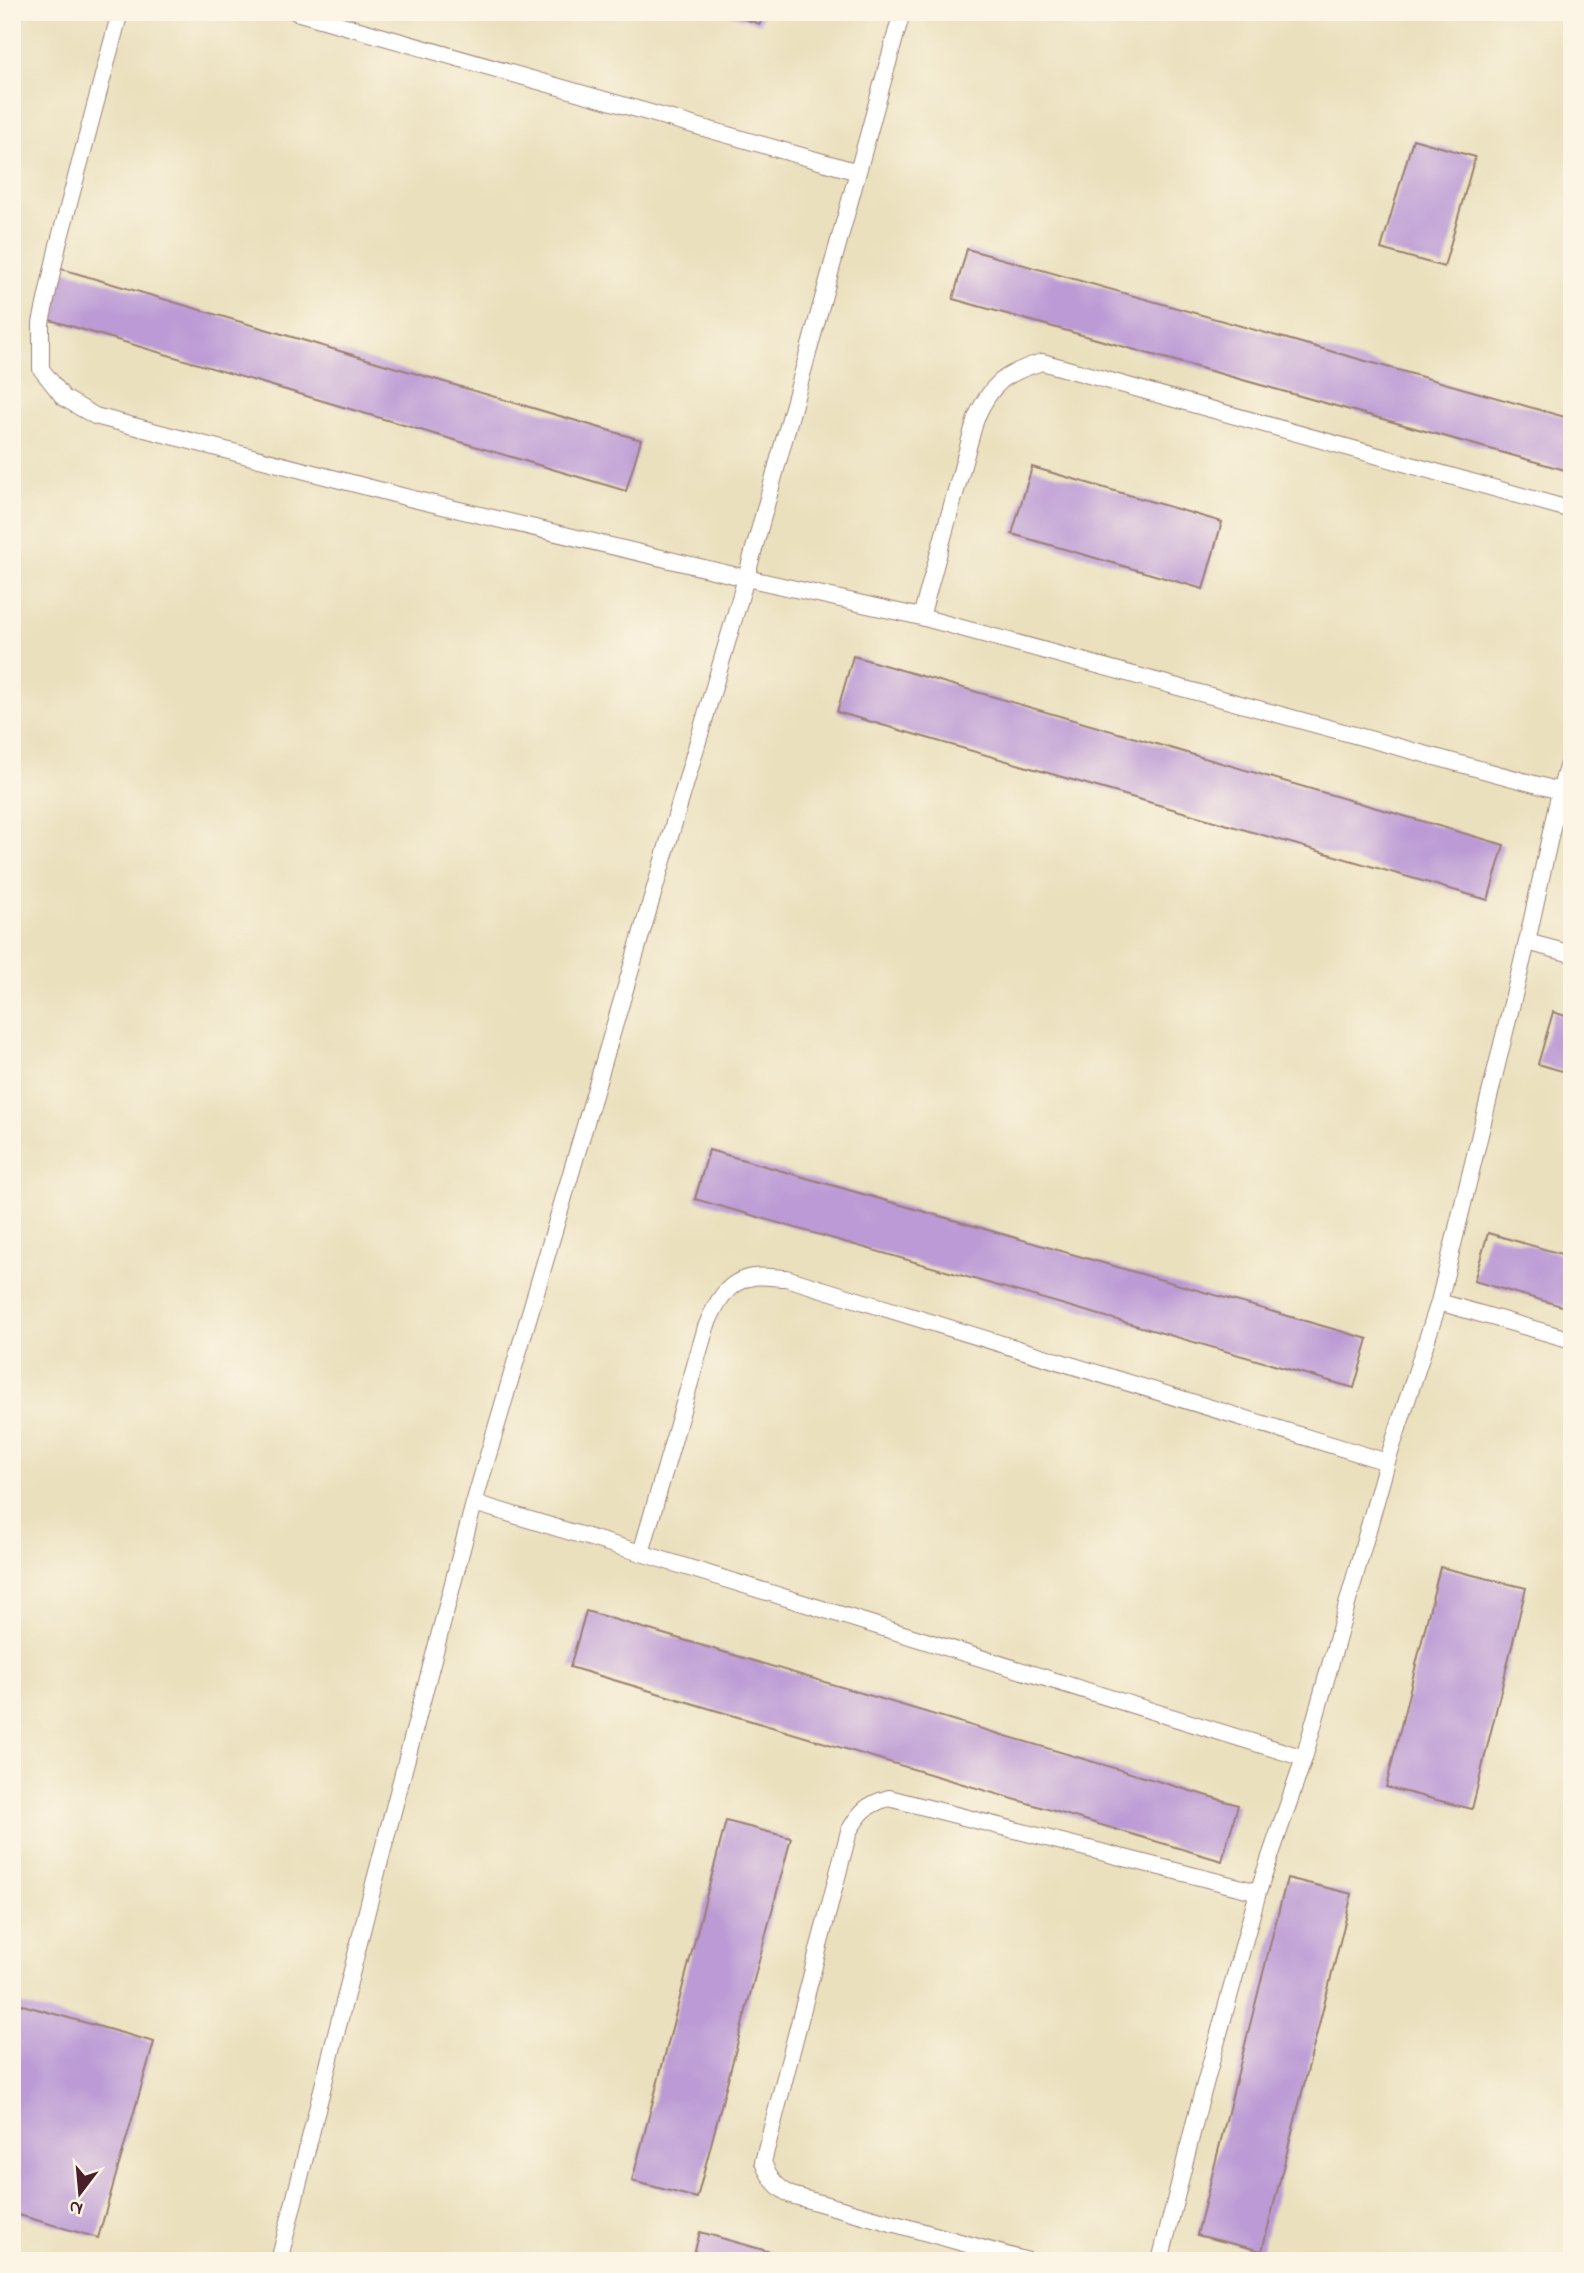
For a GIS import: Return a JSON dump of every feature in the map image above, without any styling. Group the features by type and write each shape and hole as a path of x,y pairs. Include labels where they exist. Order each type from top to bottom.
{"lane":[{"path":"120,12 58,245 41,323 41,369 64,398 95,416 413,499 921,617 1560,791"},
{"path":"296,12 859,172"},
{"path":"279,2261 474,1503 746,578 902,12"},
{"path":"921,617 976,418 985,399 999,381 1017,370 1042,362 1572,510"},
{"path":"1160,2261 1197,2113 1258,1892 1304,1758 1387,1462 1439,1302 1572,750"},
{"path":"1527,942 1572,954"},
{"path":"642,1553 706,1327 716,1302 731,1285 752,1276 786,1278 1387,1462"},
{"path":"1439,1302 1572,1340"},
{"path":"474,1503 1304,1758"},
{"path":"1028,2261 791,2195 781,2190 767,2173 763,2162 849,1831 855,1820 873,1802 889,1798 1258,1892"}],"building":[{"path":"722,12 763,12 760,24"},
{"path":"1413,139 1475,157 1444,267 1381,249"},
{"path":"967,249 1572,419 1572,472 953,299"},
{"path":"55,267 641,440 626,491 40,317"},
{"path":"1032,467 1222,522 1203,589 1012,534"},
{"path":"853,656 1504,845 1488,900 837,712"},
{"path":"1553,1012 1572,1018 1572,1074 1538,1064"},
{"path":"709,1150 1368,1339 1354,1388 695,1199"},
{"path":"1488,1233 1572,1257 1572,1309 1474,1281"},
{"path":"1440,1567 1526,1588 1472,1809 1386,1787"},
{"path":"586,1611 1238,1805 1222,1861 570,1667"},
{"path":"726,1821 791,1838 697,2198 632,2181"},
{"path":"1287,1878 1352,1894 1262,2251 1197,2235"},
{"path":"12,2002 154,2042 98,2238 12,2213"},
{"path":"700,2232 799,2260 799,2261 692,2261"}]}
